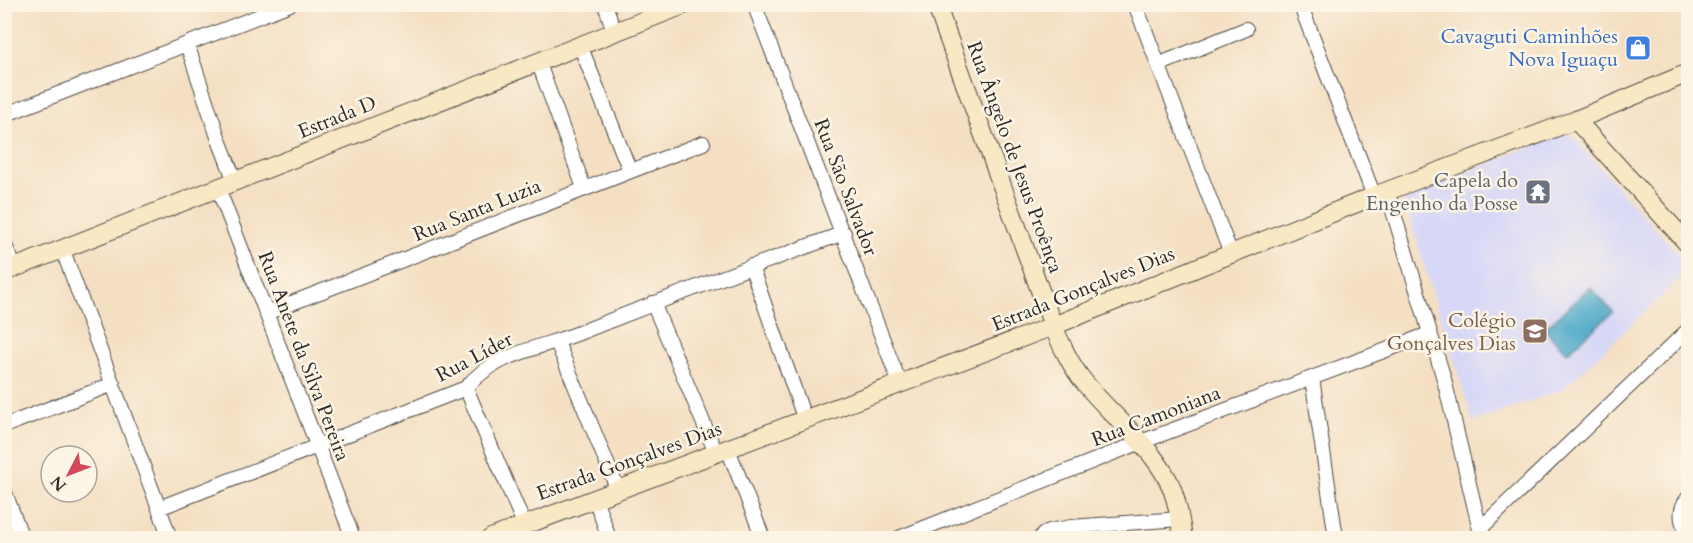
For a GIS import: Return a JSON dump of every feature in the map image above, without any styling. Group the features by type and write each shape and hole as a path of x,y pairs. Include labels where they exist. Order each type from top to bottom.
{"street":[{"path":"4,115 290,4"},
{"path":"605,4 614,32"},
{"name":"Estrada D","path":"10,270 686,4"},
{"name":"Rua São Salvador","path":"754,4 844,233 900,384"},
{"name":"Rua Ângelo de Jesus Proênça","path":"936,4 1053,326 1067,357 1082,380 1141,442 1169,482 1183,538"},
{"path":"1135,4 1230,254"},
{"path":"1300,4 1380,193 1429,334 1444,379 1481,533"},
{"path":"1158,64 1246,29"},
{"path":"187,44 235,181"},
{"path":"580,45 630,171"},
{"path":"538,61 584,188"},
{"name":"Estrada Gonçalves Dias","path":"491,538 1053,326 1380,193 1576,120 1689,73"},
{"path":"1576,120 1689,244"},
{"name":"Rua Santa Luzia","path":"266,313 703,143"},
{"name":"Rua Anete da Silva Pereira","path":"218,188 353,538"},
{"name":"Rua Líder","path":"159,508 466,388 472,379 490,366 519,353 557,342 653,303 844,233"},
{"path":"4,243 10,270"},
{"path":"62,248 170,538"},
{"path":"751,266 805,420"},
{"path":"653,303 763,538"},
{"path":"1481,533 1689,330"},
{"name":"Rua Camoniana","path":"899,538 1141,442 1429,334"},
{"path":"557,342 618,490"},
{"path":"1312,378 1336,538"},
{"path":"4,426 113,384"},
{"path":"466,388 524,524"},
{"path":"4,490 22,538"},
{"path":"595,498 609,538"},
{"path":"1689,498 1684,504 1682,513 1689,533"},
{"path":"1040,538 1050,531 1071,527 1180,519"}],"shaded area":[{"name":"Colégio Gonçalves Dias","path":"1568,132 1688,265 1688,271 1562,390 1473,422 1403,197"}],"water":[{"path":"1590,287 1613,312 1567,353 1544,329"}],"place":[{"name":"Cavaguti Caminhões Nova Iguaçu","path":"1638,48"},
{"name":"Capela do Engenho da Posse","path":"1538,192"},
{"name":"Colégio Gonçalves Dias","path":"1535,331"}]}
